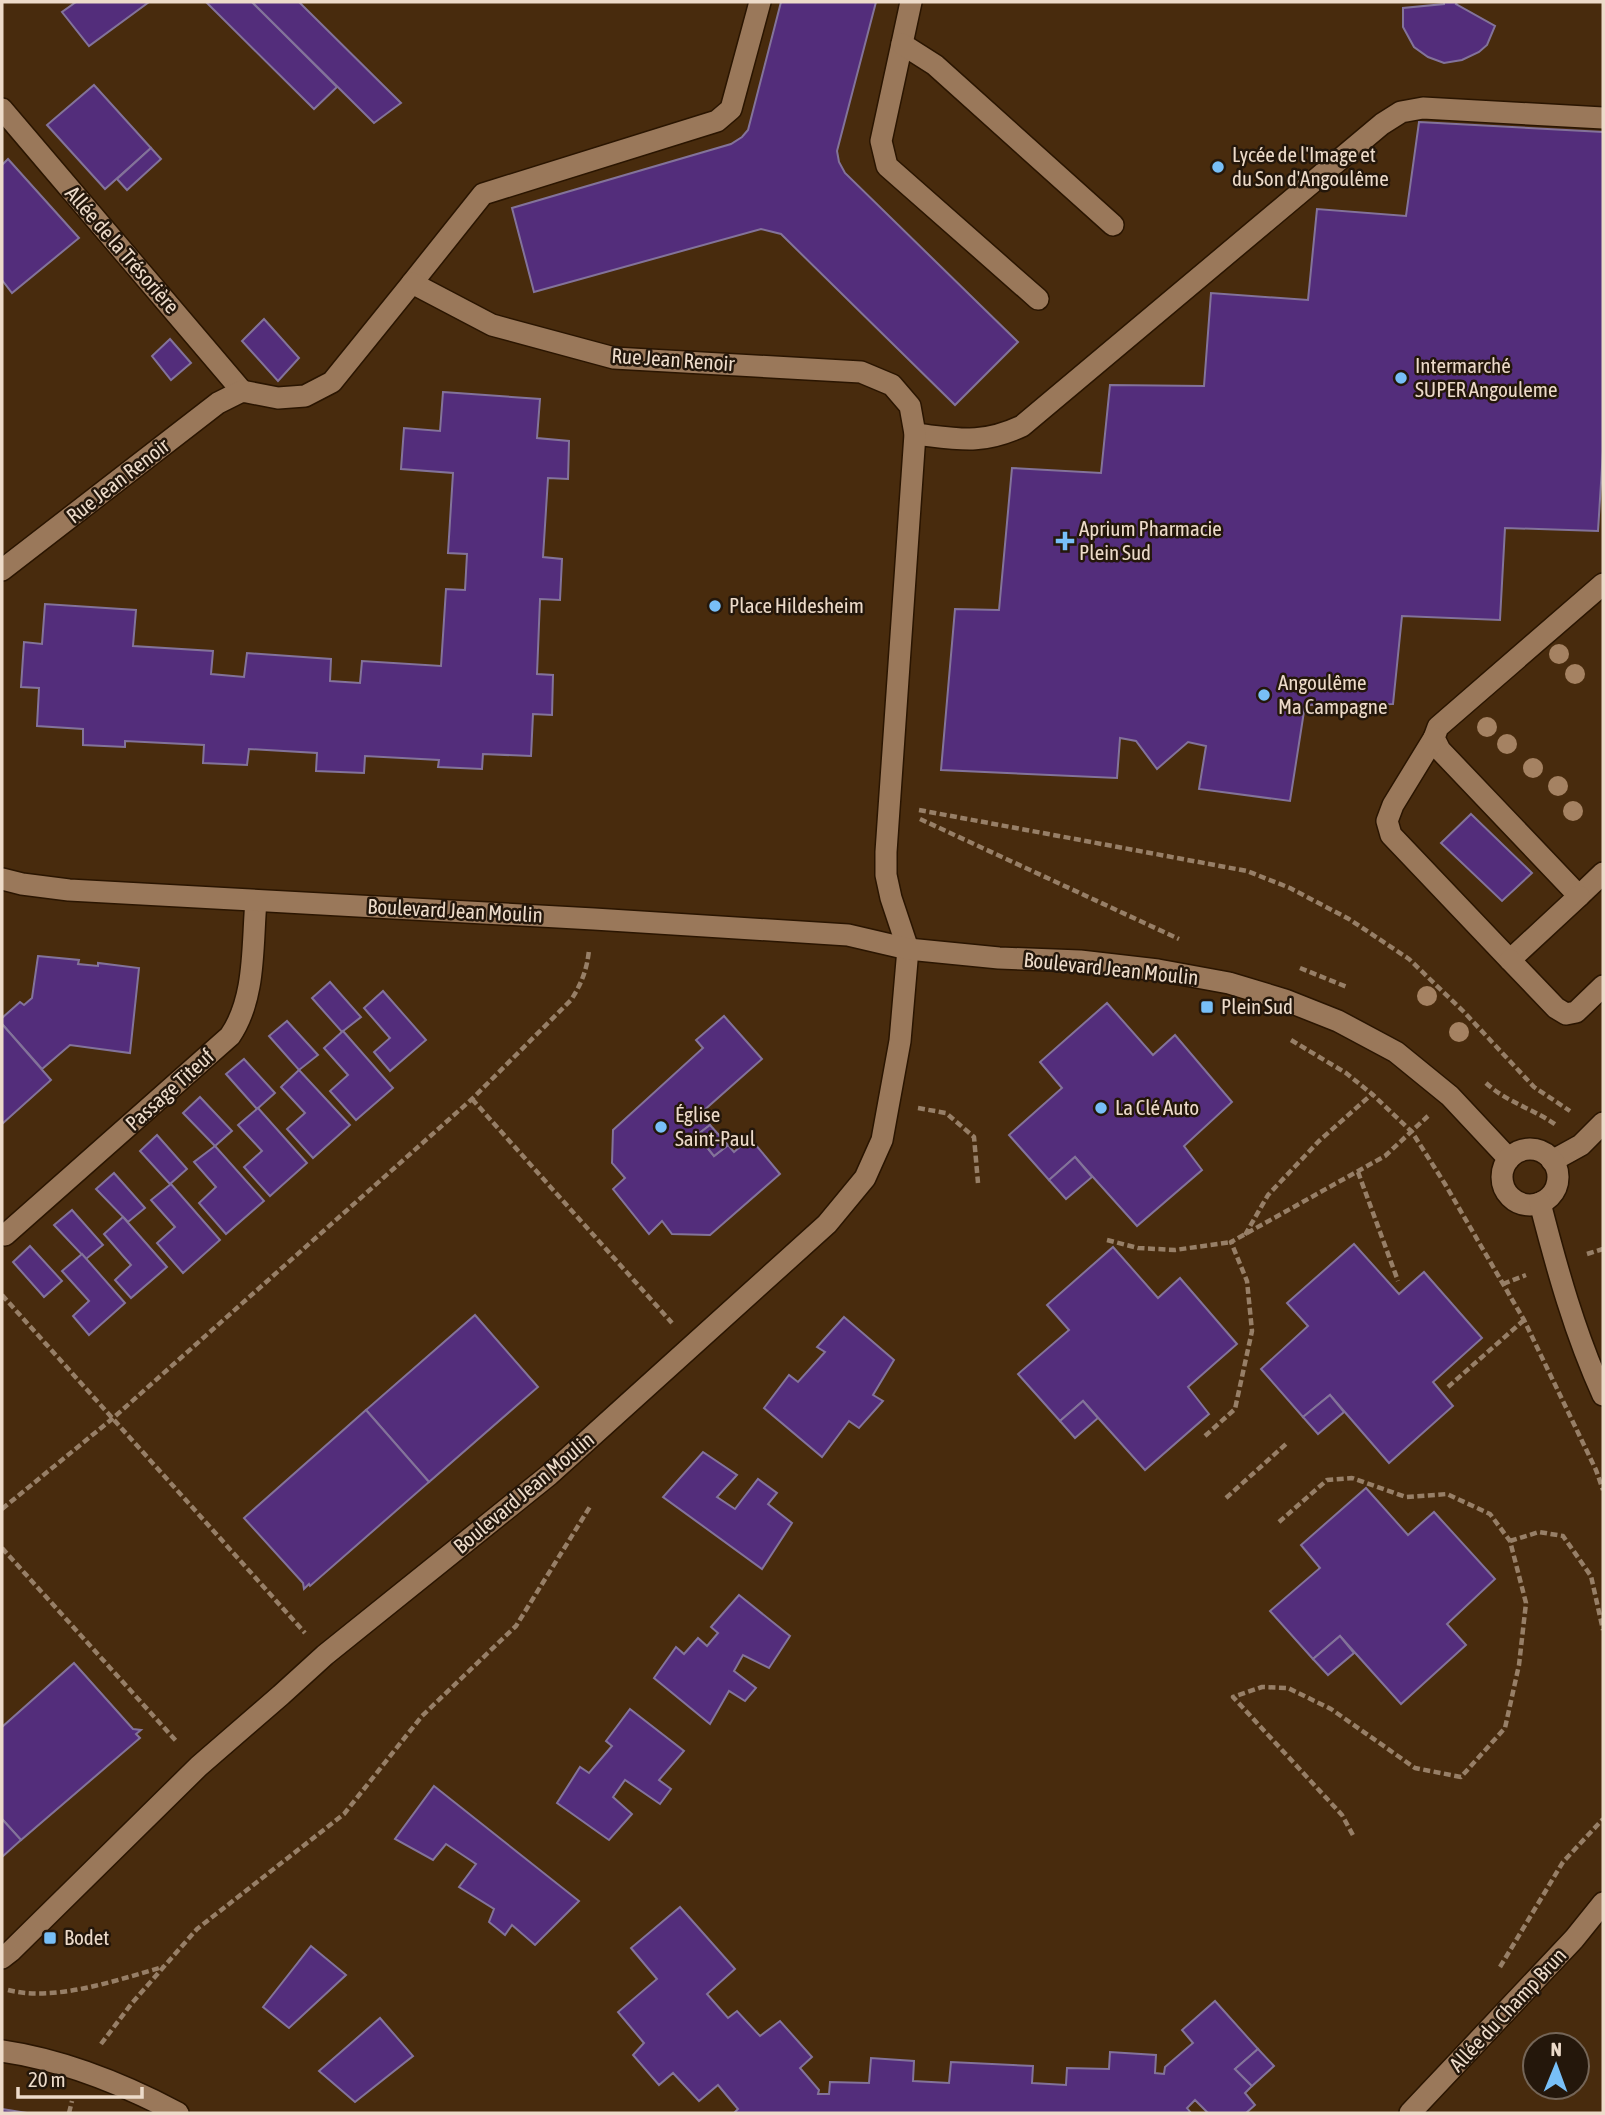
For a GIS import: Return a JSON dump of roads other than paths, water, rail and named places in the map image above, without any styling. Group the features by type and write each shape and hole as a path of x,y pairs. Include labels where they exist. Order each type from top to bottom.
{"street":[{"path":"242,391 278,398 305,396 332,382 483,194 717,121 731,109 760,2"},
{"path":"911,2 881,141 887,166 1038,299"},
{"path":"902,44 934,65 1113,225"},
{"path":"915,434 981,439 1002,435 1022,426 1382,124 1401,112 1423,108 1603,118"},
{"name":"Allée de la Trésorière","path":"2,109 242,391"},
{"name":"Rue Jean Renoir","path":"412,284 492,325 614,358 861,372 892,385 910,406 915,434 886,875 908,949"},
{"name":"Rue Jean Renoir","path":"2,570 218,403 242,391"},
{"path":"1603,584 1438,727 1393,805 1387,821 1391,835 1556,1008 1566,1014 1576,1012 1603,986"},
{"path":"1434,738 1440,750 1579,896"},
{"path":"1510,960 1603,873"},
{"name":"Boulevard Jean Moulin","path":"2,879 69,890 848,935 908,949 999,958 1080,961 1158,970 1228,983 1285,999 1338,1020 1396,1052 1450,1096 1509,1158"},
{"name":"Passage Titeuf","path":"5,1236 230,1037 241,1020 248,992 256,901"},
{"name":"Boulevard Jean Moulin","path":"2,1958 199,1766 325,1654 549,1475 827,1223 865,1178 882,1140 900,1041 908,949"},
{"path":"1552,1161 1581,1144 1599,1127"},
{"path":"1532,1149 1546,1154 1552,1161 1557,1172 1557,1183 1549,1197 1539,1203 1524,1205 1508,1195 1502,1176 1509,1158 1517,1152 1532,1149"},
{"path":"1539,1203 1584,1354 1603,1395"},
{"name":"Allée du Champ Brun","path":"1410,2113 1574,1940 1603,1903"},
{"path":"2,2051 31,2055 81,2070 138,2092 178,2113"}],"place":[{"name":"Lycée de l'Image et du Son d'Angoulême","path":"1218,167"},
{"name":"Intermarché SUPER Angouleme","path":"1401,378"},
{"name":"Aprium Pharmacie Plein Sud","path":"1065,541"},
{"name":"Place Hildesheim","path":"715,606"},
{"name":"Angoulême Ma Campagne","path":"1264,695"},
{"name":"Plein Sud","path":"1207,1007"},
{"name":"La Clé Auto","path":"1101,1108"},
{"name":"Église Saint-Paul","path":"661,1127"},
{"name":"Bodet","path":"50,1938"}]}
